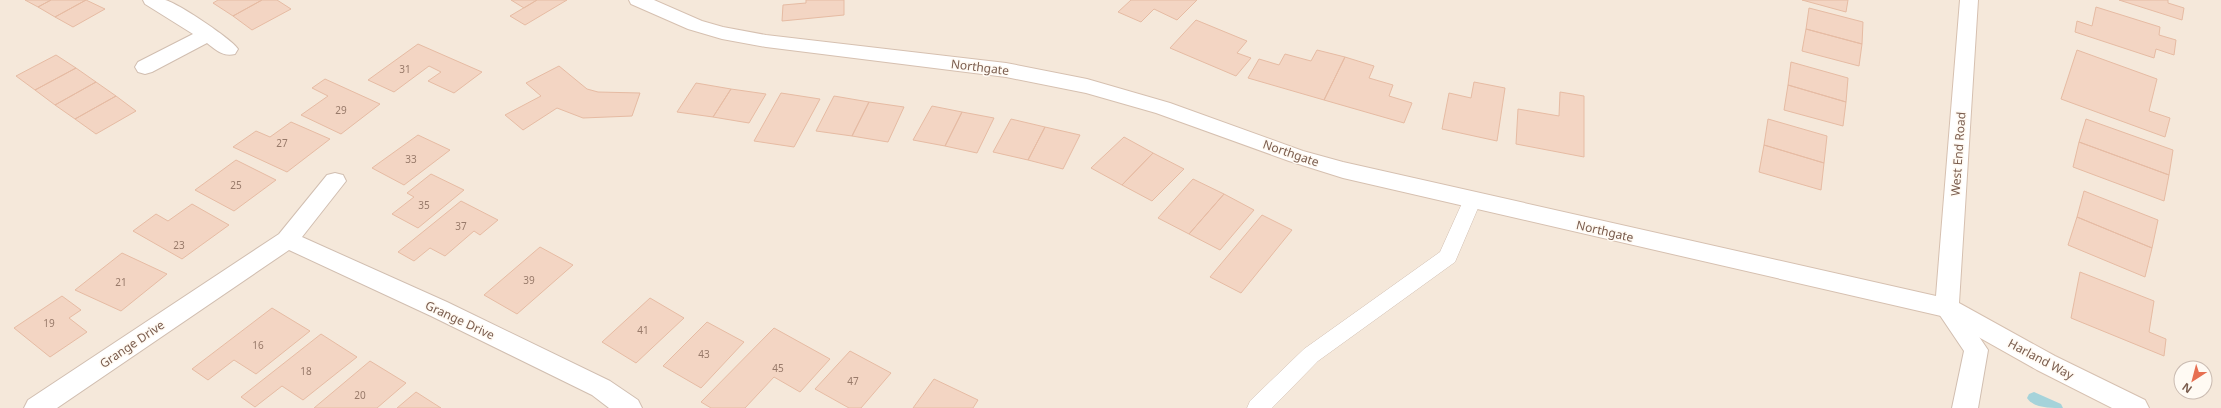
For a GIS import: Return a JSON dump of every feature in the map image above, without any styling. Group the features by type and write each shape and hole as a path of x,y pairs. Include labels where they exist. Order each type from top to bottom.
{"street":[{"path":"152,0 208,34 228,50"},
{"name":"Northgate","path":"638,0 695,25 729,35 766,41 1006,70 1087,86 1163,108 1296,156 1343,170 1472,201 1947,308"},
{"name":"West End Road","path":"1947,308 1969,0"},
{"path":"146,67 208,34"},
{"name":"Grange Drive","path":"37,408 287,240 335,181"},
{"name":"Grange Drive","path":"287,240 439,310 601,388 629,408"},
{"path":"1947,308 1976,350 1965,408"},
{"name":"Harland Way","path":"1947,308 2046,363 2136,408"}],"lane":[{"path":"1258,408 1311,355 1448,256 1472,201"}],"shaded area":[{"path":"0,0 2221,0 2221,408 0,408"}],"building":[{"path":"25,0 51,0 38,7"},
{"path":"51,0 86,0 55,17 38,7"},
{"path":"86,0 105,9 73,27 55,17"},
{"path":"218,0 262,0 233,16 213,3"},
{"path":"262,0 277,0 291,9 252,30 233,16"},
{"path":"511,0 537,0 524,8"},
{"path":"537,0 567,0 525,25 510,16"},
{"path":"806,0 844,0 844,15 782,21 783,5 806,3"},
{"path":"1131,0 1197,0 1177,20 1154,9 1141,22 1118,12"},
{"path":"1802,0 1848,0 1846,12"},
{"path":"2119,0 2168,0 2168,3 2184,8 2182,20"},
{"path":"2096,7 2160,27 2159,35 2176,40 2174,55 2156,49 2154,58 2075,32 2077,21 2092,26"},
{"path":"1809,8 1863,22 1862,44 1806,29"},
{"path":"1196,20 1247,41 1237,53 1251,58 1236,76 1170,48"},
{"path":"1806,29 1862,44 1859,66 1802,51"},
{"path":"418,44 482,72 454,93 428,81 441,72 429,66 394,92 368,80"},
{"path":"1317,50 1345,57 1324,100 1248,78 1259,59 1279,65 1285,54 1311,61"},
{"path":"2077,50 2157,79 2149,111 2170,118 2165,137 2061,99"},
{"path":"56,55 76,68 35,90 16,76"},
{"path":"1345,57 1374,66 1369,78 1393,85 1389,96 1412,103 1404,123 1324,100"},
{"path":"1791,62 1848,78 1846,102 1788,85"},
{"path":"559,66 587,89 598,92 640,93 632,116 583,118 557,108 523,130 505,115 541,96 526,83"},
{"path":"76,68 96,82 55,105 35,90"},
{"path":"325,79 380,104 341,134 301,115 328,96 312,88"},
{"path":"96,82 116,96 75,119 55,105"},
{"path":"1474,82 1505,88 1497,141 1442,129 1449,93 1471,98"},
{"path":"696,83 731,89 713,117 677,112"},
{"path":"1788,85 1846,102 1843,126 1784,110"},
{"path":"731,89 766,94 749,123 713,117"},
{"path":"1560,92 1584,96 1584,157 1516,144 1518,109 1559,116"},
{"path":"781,93 820,99 794,147 754,141"},
{"path":"116,96 136,111 96,134 75,119"},
{"path":"834,96 869,102 852,136 816,131"},
{"path":"869,102 904,107 888,142 852,136"},
{"path":"932,106 962,112 945,146 913,140"},
{"path":"962,112 994,118 977,153 945,146"},
{"path":"1011,119 1045,127 1028,160 993,152"},
{"path":"1768,119 1827,136 1824,163 1764,145"},
{"path":"2086,119 2173,150 2169,175 2079,142"},
{"path":"291,122 330,139 287,172 233,147 256,131 270,137"},
{"path":"1045,127 1080,135 1063,169 1028,160"},
{"path":"418,135 450,150 404,185 372,168"},
{"path":"1124,137 1153,153 1122,185 1091,168"},
{"path":"2079,142 2169,175 2164,201 2073,167"},
{"path":"1764,145 1824,163 1821,190 1759,172"},
{"path":"1153,153 1184,169 1152,201 1122,185"},
{"path":"236,160 276,180 234,211 195,190"},
{"path":"431,174 464,190 418,228 392,214 414,197 407,193"},
{"path":"1193,179 1224,194 1189,234 1158,218"},
{"path":"2084,191 2158,220 2152,248 2077,217"},
{"path":"1224,194 1254,210 1220,250 1189,234"},
{"path":"461,201 498,220 480,235 474,231 445,256 430,248 414,261 398,252"},
{"path":"192,204 229,225 182,259 133,231 156,214 168,221"},
{"path":"1262,215 1292,230 1241,293 1210,277"},
{"path":"2077,217 2152,248 2145,277 2068,245"},
{"path":"540,247 573,265 517,314 484,295"},
{"path":"122,253 167,274 121,311 75,290"},
{"path":"2080,272 2154,301 2149,332 2166,339 2164,356 2071,318"},
{"path":"62,296 81,310 69,318 87,332 50,357 14,328"},
{"path":"650,298 684,318 636,363 602,342"},
{"path":"272,308 310,331 256,374 234,360 208,380 192,369"},
{"path":"707,322 744,342 701,388 663,366"},
{"path":"774,328 830,359 800,392 774,377 745,408 711,408 701,402"},
{"path":"321,334 357,357 303,400 282,386 255,407 241,397"},
{"path":"850,351 891,373 861,408 849,408 815,389"},
{"path":"370,361 406,383 377,408 314,408"},
{"path":"934,379 978,400 973,408 913,408"},
{"path":"416,392 441,408 397,408"}],"waterway":[{"path":"2034,398 2056,408"}]}
